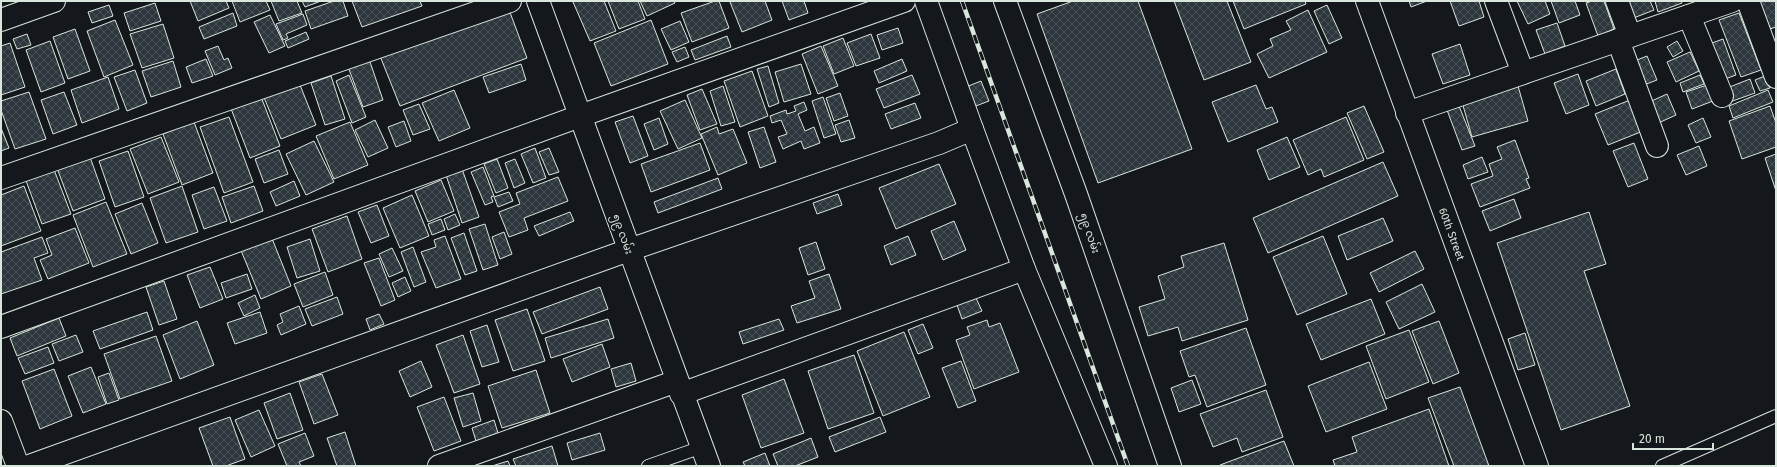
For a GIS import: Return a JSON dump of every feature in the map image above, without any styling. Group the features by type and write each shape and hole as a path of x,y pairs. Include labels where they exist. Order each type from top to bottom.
{"street":[{"path":"1,20 54,1"},
{"path":"1,178 510,1"},
{"name":"၅၉ လမ်း","path":"538,1 705,457"},
{"path":"1,327 580,116 904,1"},
{"path":"926,1 1024,269 1106,466"},
{"name":"၅၉ လမ်း","path":"1005,1 1076,194 1170,466"},
{"name":"60th Street","path":"1367,1 1537,466"},
{"path":"1496,1 1523,73"},
{"path":"1617,1 1624,38 1657,146"},
{"path":"1407,112 1624,38 1693,10 1732,1"},
{"path":"1748,1 1776,77"},
{"path":"1693,10 1722,96"},
{"path":"29,466 629,250 972,130"},
{"path":"439,466 679,388 1024,269"},
{"path":"1,421 18,466"}],"lane":[{"path":"1662,466 1776,416"},
{"path":"648,466 705,457"}],"building":[{"path":"190,1 226,1 229,8 198,21"},
{"path":"232,1 266,1 270,10 240,22"},
{"path":"271,1 297,1 302,13 279,21"},
{"path":"302,1 321,1 305,7"},
{"path":"334,1 343,1 348,16 311,29 305,11"},
{"path":"352,1 420,1 422,6 362,27"},
{"path":"604,1 616,31 590,41 573,2"},
{"path":"608,1 638,1 645,19 619,29"},
{"path":"640,1 674,1 675,3 647,16"},
{"path":"715,1 719,1 729,28 692,42 681,13"},
{"path":"765,1 772,20 742,32 730,2"},
{"path":"782,1 804,1 808,13 789,20"},
{"path":"1073,1 1138,1 1192,149 1098,183 1037,14"},
{"path":"1174,1 1227,1 1251,62 1204,80"},
{"path":"1233,1 1305,1 1306,4 1244,29"},
{"path":"1409,1 1427,1 1411,7"},
{"path":"1450,1 1479,1 1484,17 1459,26"},
{"path":"1517,1 1545,1 1550,14 1528,24"},
{"path":"1551,1 1575,1 1580,15 1559,23"},
{"path":"1592,1 1604,1 1614,29 1598,36 1586,3"},
{"path":"1624,1 1650,1 1654,10 1631,19"},
{"path":"1655,1 1681,1 1682,3 1658,12"},
{"path":"1756,1 1776,1 1776,27 1767,30"},
{"path":"155,3 161,21 130,31 124,13"},
{"path":"109,5 113,16 92,23 88,12"},
{"path":"1327,5 1342,38 1329,44 1314,11"},
{"path":"508,7 527,58 400,106 380,56"},
{"path":"1308,10 1327,52 1269,78 1257,54 1273,46 1270,39 1291,30 1286,21"},
{"path":"233,13 237,26 204,39 199,27"},
{"path":"1739,13 1761,70 1741,77 1719,20"},
{"path":"303,14 307,25 286,34 288,38 283,40 276,24"},
{"path":"270,15 285,46 269,53 254,22"},
{"path":"115,20 133,65 104,77 87,31"},
{"path":"651,20 668,64 611,86 594,43"},
{"path":"680,21 689,42 671,50 661,29"},
{"path":"1557,23 1565,46 1545,54 1536,30"},
{"path":"163,24 174,58 142,68 130,34"},
{"path":"898,28 903,43 882,50 877,35"},
{"path":"75,29 90,71 68,79 53,37"},
{"path":"306,32 309,39 288,48 285,41"},
{"path":"27,34 31,45 17,49 13,39"},
{"path":"871,34 880,58 856,66 847,43"},
{"path":"727,36 731,47 695,60 691,50"},
{"path":"843,38 854,66 834,74 823,46"},
{"path":"1723,39 1736,75 1725,79 1712,43"},
{"path":"50,41 65,83 41,92 26,50"},
{"path":"1677,41 1683,51 1673,57 1667,47"},
{"path":"10,43 25,87 1,95 1,46"},
{"path":"1460,44 1470,75 1443,84 1432,54"},
{"path":"218,46 224,60 228,58 232,68 215,75 205,51"},
{"path":"821,46 838,86 818,94 802,54"},
{"path":"685,47 689,57 677,62 672,52"},
{"path":"1690,52 1699,71 1676,82 1667,62"},
{"path":"368,56 383,100 363,107 347,64"},
{"path":"1647,56 1657,80 1641,86 1632,62"},
{"path":"206,59 213,76 192,83 186,67"},
{"path":"902,59 907,71 879,83 874,71"},
{"path":"173,61 181,87 151,97 142,71"},
{"path":"521,64 526,80 489,93 483,77"},
{"path":"801,64 811,94 784,102 775,72"},
{"path":"768,66 779,103 769,107 757,69"},
{"path":"1616,69 1625,94 1596,106 1586,81"},
{"path":"135,70 147,103 127,111 114,77"},
{"path":"752,71 768,116 740,127 724,81"},
{"path":"1578,74 1589,105 1566,114 1554,83"},
{"path":"349,75 366,117 352,123 336,81"},
{"path":"912,75 920,94 884,108 876,89"},
{"path":"1700,75 1704,84 1683,92 1680,83"},
{"path":"331,76 345,119 325,125 311,83"},
{"path":"1765,76 1770,88 1760,91 1755,80"},
{"path":"108,77 119,109 82,123 71,90"},
{"path":"1750,79 1755,93 1727,103 1722,90"},
{"path":"298,80 316,125 281,139 263,95"},
{"path":"981,81 989,101 968,109 961,89"},
{"path":"1256,85 1266,109 1272,107 1278,122 1228,142 1212,102"},
{"path":"1707,85 1713,101 1692,109 1686,92"},
{"path":"723,86 735,122 721,126 710,91"},
{"path":"1518,86 1528,121 1472,137 1462,102"},
{"path":"702,89 717,124 700,130 687,95"},
{"path":"454,90 470,128 439,141 422,103"},
{"path":"1768,90 1773,102 1733,118 1729,106"},
{"path":"29,92 46,139 15,149 1,110 1,101"},
{"path":"64,92 77,125 53,134 41,100"},
{"path":"840,93 848,116 834,121 826,98"},
{"path":"260,94 280,146 250,158 230,106"},
{"path":"1667,94 1676,115 1654,125 1645,104"},
{"path":"823,97 836,134 824,138 812,101"},
{"path":"685,100 702,138 678,149 660,111"},
{"path":"1630,100 1643,131 1608,145 1595,114"},
{"path":"804,102 807,110 798,114 805,131 814,127 820,143 804,149 801,141 783,149 778,137 787,134 781,120 772,123 770,116 786,110 787,114 796,111 794,106"},
{"path":"915,103 921,118 891,129 885,114"},
{"path":"419,104 430,129 413,135 403,110"},
{"path":"1364,106 1384,152 1367,159 1347,113"},
{"path":"1459,106 1475,146 1462,150 1447,110"},
{"path":"1770,106 1776,123 1776,147 1742,159 1729,121"},
{"path":"633,116 648,156 630,163 615,122"},
{"path":"229,117 253,182 224,193 200,127"},
{"path":"1346,117 1364,160 1324,177 1321,169 1308,175 1293,140"},
{"path":"659,118 668,144 654,150 644,124"},
{"path":"1703,118 1711,137 1696,143 1688,125"},
{"path":"375,120 388,148 368,157 355,130"},
{"path":"849,120 855,138 841,142 835,125"},
{"path":"404,121 411,141 396,147 388,127"},
{"path":"194,122 213,173 182,185 163,134"},
{"path":"350,122 368,165 334,179 316,136"},
{"path":"717,127 719,134 733,129 747,163 718,175 701,134"},
{"path":"764,127 776,162 760,168 748,132"},
{"path":"1,128 9,148 1,151"},
{"path":"161,137 179,182 148,194 130,149"},
{"path":"1287,137 1300,167 1269,180 1257,150"},
{"path":"1515,140 1529,178 1526,179 1530,188 1480,207 1471,184 1493,176 1489,164 1502,159 1497,147"},
{"path":"314,141 334,182 306,195 286,154"},
{"path":"700,143 710,170 651,192 641,164"},
{"path":"1634,143 1648,179 1628,187 1613,151"},
{"path":"1699,146 1707,166 1686,175 1677,155"},
{"path":"535,148 546,178 533,183 521,154"},
{"path":"549,148 559,172 549,175 539,152"},
{"path":"279,150 288,174 264,183 255,159"},
{"path":"128,151 144,197 115,207 99,161"},
{"path":"1776,154 1776,191 1765,158"},
{"path":"90,157 105,199 73,211 57,168"},
{"path":"1482,157 1488,172 1468,179 1463,165"},
{"path":"497,159 508,188 496,193 484,164"},
{"path":"515,159 525,183 514,188 505,163"},
{"path":"1383,162 1398,196 1268,253 1253,218"},
{"path":"939,164 956,204 896,229 879,188"},
{"path":"53,167 71,214 42,224 25,178"},
{"path":"483,167 494,196 491,197 493,202 485,205 471,172"},
{"path":"462,169 479,217 462,223 446,175"},
{"path":"558,177 568,201 524,218 528,230 509,237 499,212 520,204 516,193"},
{"path":"718,178 722,189 658,213 654,202"},
{"path":"441,180 454,211 428,222 415,191"},
{"path":"294,181 300,196 276,206 270,192"},
{"path":"24,186 41,231 1,246 1,195"},
{"path":"182,186 198,232 166,243 150,198"},
{"path":"254,186 263,211 231,223 222,197"},
{"path":"214,187 227,221 204,229 192,195"},
{"path":"509,192 513,201 498,207 494,197"},
{"path":"838,194 842,205 817,214 813,203"},
{"path":"412,195 429,236 400,248 383,208"},
{"path":"1514,199 1521,218 1490,231 1482,211"},
{"path":"106,202 127,254 93,267 73,215"},
{"path":"142,203 158,243 131,254 115,214"},
{"path":"377,205 389,236 371,243 358,212"},
{"path":"570,212 574,221 539,236 534,226"},
{"path":"1589,212 1606,264 1584,271 1630,406 1561,430 1497,243"},
{"path":"455,214 460,225 448,230 444,219"},
{"path":"347,216 362,259 328,272 312,229"},
{"path":"1383,218 1393,241 1347,260 1338,236"},
{"path":"441,219 445,230 432,235 428,224"},
{"path":"954,221 966,250 943,260 931,231"},
{"path":"485,224 498,265 483,270 469,229"},
{"path":"75,228 89,263 48,279 40,260 52,255 46,239"},
{"path":"504,232 512,254 500,259 492,237"},
{"path":"464,233 477,271 465,275 451,238"},
{"path":"271,236 291,286 261,299 240,248"},
{"path":"445,236 461,279 436,288 421,252 436,247 434,240"},
{"path":"908,236 916,255 891,265 884,246"},
{"path":"1323,236 1347,294 1297,315 1273,257"},
{"path":"42,237 48,253 34,258 42,280 1,294 1,252"},
{"path":"310,239 320,271 297,278 287,247"},
{"path":"816,242 825,269 808,275 799,248"},
{"path":"1224,243 1248,320 1182,341 1178,327 1148,336 1139,307 1165,299 1158,276 1184,267 1181,256"},
{"path":"413,247 426,282 414,287 401,252"},
{"path":"392,248 403,271 389,277 379,254"},
{"path":"1415,251 1424,269 1379,292 1370,273"},
{"path":"379,258 395,300 381,306 364,263"},
{"path":"210,267 223,299 200,308 187,275"},
{"path":"325,272 333,295 303,307 294,284"},
{"path":"247,274 252,289 226,298 221,283"},
{"path":"829,274 841,309 797,323 791,306 815,298 809,281"},
{"path":"405,277 411,291 398,297 392,283"},
{"path":"164,281 177,319 159,325 146,287"},
{"path":"1422,284 1435,312 1399,329 1386,302"},
{"path":"600,287 608,309 542,334 533,312"},
{"path":"255,295 260,308 244,316 238,303"},
{"path":"337,297 343,314 312,326 305,309"},
{"path":"976,298 982,311 962,319 957,305"},
{"path":"1371,299 1385,334 1321,360 1306,324"},
{"path":"299,306 306,324 281,335 277,325 283,322 280,314"},
{"path":"527,309 545,361 513,371 495,320"},
{"path":"147,312 153,330 100,349 93,331"},
{"path":"260,312 267,333 235,344 227,323"},
{"path":"379,314 384,324 370,330 366,319"},
{"path":"59,318 66,336 17,356 10,338"},
{"path":"608,319 614,338 551,358 545,338"},
{"path":"779,319 784,330 743,344 739,332"},
{"path":"987,320 989,327 1000,323 1019,372 974,389 956,340 970,335 967,327"},
{"path":"197,321 214,365 180,379 163,335"},
{"path":"1439,321 1459,373 1433,384 1412,331"},
{"path":"923,324 933,348 918,354 908,330"},
{"path":"487,325 499,362 482,367 470,331"},
{"path":"1246,328 1266,385 1207,407 1195,375 1189,377 1180,351"},
{"path":"1409,330 1429,382 1386,399 1366,346"},
{"path":"904,332 930,397 883,416 857,351"},
{"path":"1525,333 1535,365 1518,370 1508,339"},
{"path":"76,335 83,352 59,361 52,344"},
{"path":"463,335 480,384 454,393 436,345"},
{"path":"156,336 172,381 120,399 104,354"},
{"path":"602,344 610,367 572,382 563,359"},
{"path":"48,347 54,363 25,374 18,358"},
{"path":"854,355 874,413 828,429 808,371"},
{"path":"421,361 432,387 410,397 399,371"},
{"path":"961,361 976,401 958,408 942,368"},
{"path":"1369,362 1387,409 1326,432 1308,386"},
{"path":"631,363 636,381 616,387 611,369"},
{"path":"91,367 106,404 83,413 68,376"},
{"path":"54,369 72,416 40,429 22,381"},
{"path":"536,370 550,413 502,428 488,386"},
{"path":"109,373 119,400 107,404 98,377"},
{"path":"322,374 338,415 314,424 299,382"},
{"path":"784,379 804,433 761,448 742,395"},
{"path":"1192,380 1201,404 1179,412 1171,388"},
{"path":"1460,387 1489,466 1454,466 1428,398"},
{"path":"1266,390 1283,437 1242,452 1237,438 1213,447 1200,414"},
{"path":"290,393 303,430 277,439 264,403"},
{"path":"473,393 481,421 463,427 454,398"},
{"path":"444,397 461,441 434,451 417,407"},
{"path":"1429,409 1449,466 1335,466 1333,460 1357,452 1352,437"},
{"path":"259,410 275,446 251,457 235,420"},
{"path":"230,417 245,459 226,466 213,466 199,428"},
{"path":"880,417 886,432 835,452 829,437"},
{"path":"494,420 498,433 476,441 472,428"},
{"path":"345,432 356,466 337,466 327,438"},
{"path":"305,433 314,456 299,462 301,466 287,466 278,444"},
{"path":"600,433 605,450 572,460 567,443"},
{"path":"811,438 818,457 795,466 778,466 773,454"},
{"path":"1284,441 1294,466 1220,466 1220,465"},
{"path":"552,446 558,466 516,466 513,459"},
{"path":"765,453 770,466 745,466 743,462"},
{"path":"508,461 510,466 492,466"}],"railway":[{"path":"962,1 1128,466"}]}
